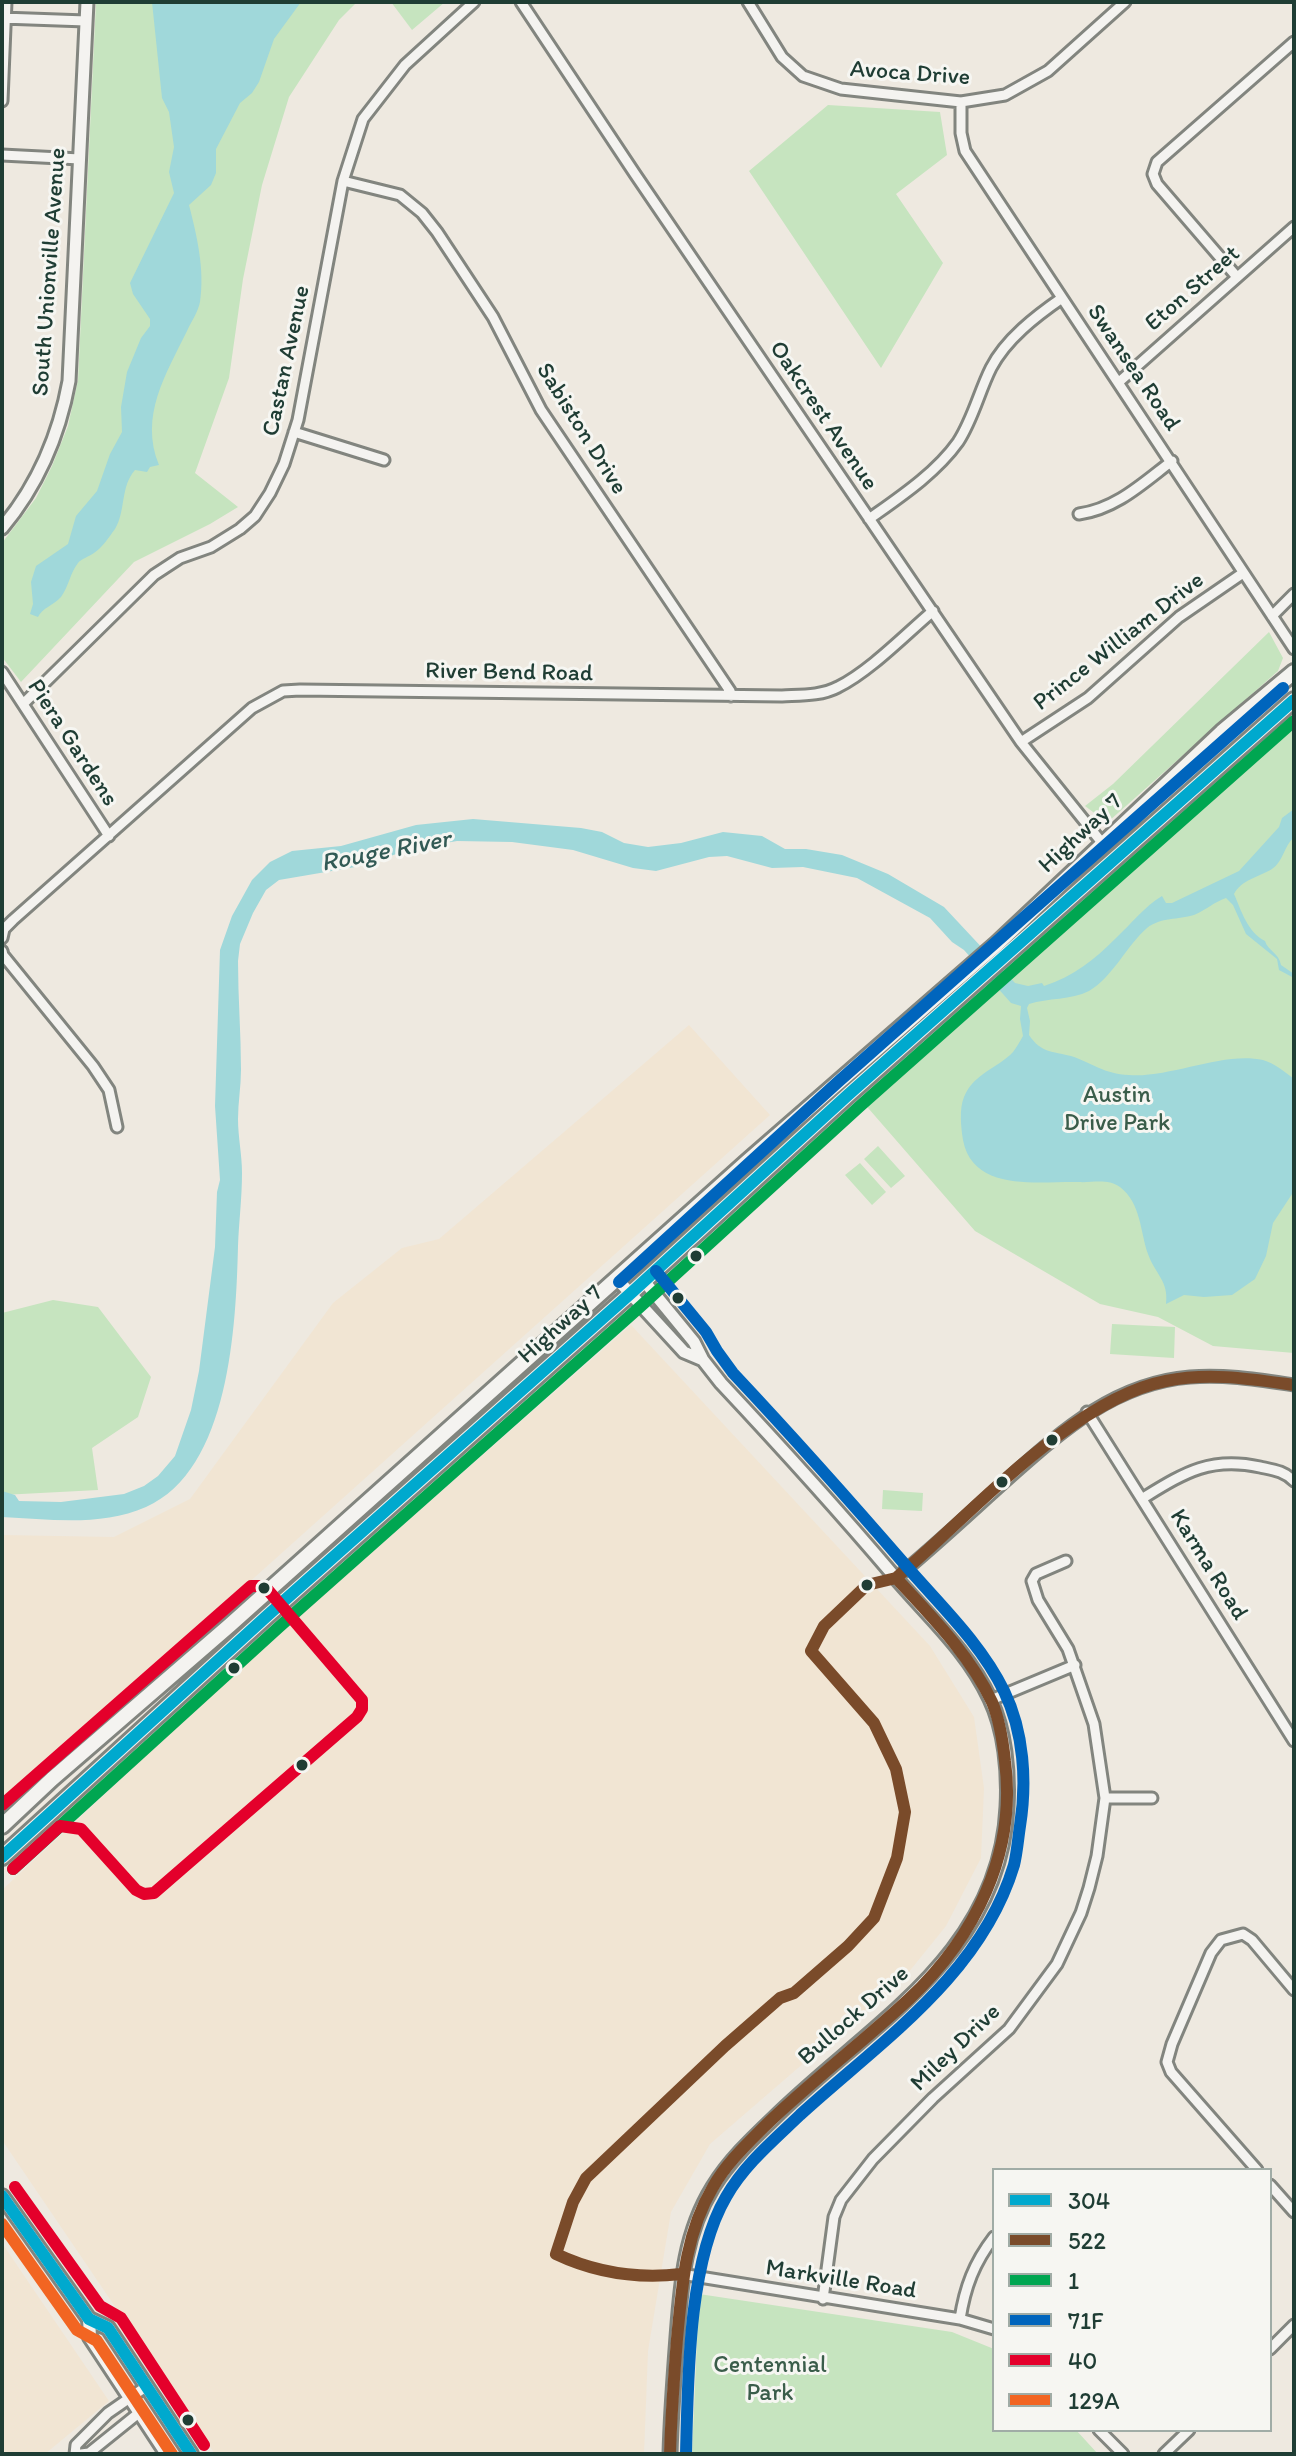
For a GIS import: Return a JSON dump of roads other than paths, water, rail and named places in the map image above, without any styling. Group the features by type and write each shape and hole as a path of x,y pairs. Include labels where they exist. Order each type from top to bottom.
{"main road":[{"name":"Highway 7","path":"1002,949 1103,844 1222,732 1294,672"},
{"name":"Highway 7","path":"2,1857 276,1607 630,1294 958,988 1294,700"},
{"name":"Highway 7","path":"2,1826 747,1162 958,988"},
{"path":"2,2196 89,2319 108,2328 191,2454"},
{"path":"89,2319 90,2337 167,2454"}],"street":[{"path":"2,101 6,2"},
{"name":"South Unionville Avenue","path":"2,528 42,467 64,406 70,365 87,2"},
{"name":"Castan Avenue","path":"23,704 154,575 180,558 226,539 255,516 270,493 294,432 308,374 343,181 363,119 405,65 474,2"},
{"name":"Oakcrest Avenue","path":"521,2 1021,742 1103,844"},
{"name":"Avoca Drive","path":"748,2 782,57 803,76 841,89 961,102 1005,95 1048,71 1125,2"},
{"path":"4,18 86,21"},
{"path":"1237,277 1157,184 1153,174 1157,162 1294,42"},
{"name":"Swansea Road","path":"961,102 961,133 965,151 1294,649"},
{"path":"2,155 80,159"},
{"name":"Sabiston Drive","path":"343,181 400,195 422,213 437,232 493,317 541,410 731,696"},
{"name":"Eton Street","path":"1119,382 1294,227"},
{"path":"869,519 943,461 959,440 992,366 1024,329 1062,298"},
{"path":"294,432 384,460"},
{"path":"1079,514 1100,511 1115,503 1172,461"},
{"name":"Prince William Drive","path":"1021,742 1088,698 1179,617 1243,573"},
{"path":"1272,616 1294,594"},
{"name":"River Bend Road","path":"2,938 4,929 13,920 252,708 283,691 731,696 817,694 838,687 933,611"},
{"name":"Piera Gardens","path":"2,672 109,836"},
{"path":"2,951 109,1090 117,1127"},
{"name":"Bullock Drive","path":"617,1279 684,1352 703,1360"},
{"name":"Bullock Drive","path":"644,1281 694,1342 703,1360 954,1643 991,1700 1008,1778 1007,1817 1001,1850 977,1917 959,1944 919,1989 801,2091 728,2165 701,2209 681,2274 670,2454"},
{"path":"896,1578 1047,1444 1087,1412 1121,1394 1188,1377 1221,1376 1294,1385"},
{"name":"Karma Road","path":"1087,1412 1294,1741"},
{"path":"1143,1498 1191,1470 1210,1464 1237,1462 1285,1473 1294,1481"},
{"name":"Miley Drive","path":"823,2299 834,2217 841,2200 873,2159 923,2108 1009,2029 1057,1964 1081,1913 1097,1856 1105,1798 1094,1724 1075,1665 1038,1600 1032,1581 1036,1574 1066,1561"},
{"path":"991,1700 1075,1665"},
{"path":"1105,1798 1152,1798"},
{"path":"1255,2168 1171,2072 1167,2062 1211,1953 1221,1940 1243,1934 1252,1940 1294,1990"},
{"path":"1272,2187 1294,2212"},
{"path":"960,2319 972,2270 992,2240"},
{"name":"Markville Road","path":"681,2274 960,2319 992,2328"},
{"path":"1272,2347 1294,2325"},
{"path":"75,2454 76,2445 108,2413 147,2386"},
{"path":"81,2454 89,2453 140,2412"},
{"path":"1101,2432 1123,2454"},
{"path":"1164,2454 1187,2432"}],"water":[{"path":"152,2 301,2 274,39 259,82 240,103 216,149 216,173 211,185 189,205 201,265 200,302 158,396 152,429 159,465 150,467 147,472 135,470 127,484 115,529 100,548 78,563 61,597 38,617 30,614 33,604 31,582 36,566 68,544 76,516 97,491 110,454 122,432 121,407 127,372 141,338 150,326 150,319 133,294 130,283 174,193 169,172 174,147 169,112 162,98"},
{"name":"Rouge River","path":"1294,809 1294,837 1279,862 1241,885 1234,894 1250,927 1265,941 1278,958 1281,965 1294,974 1294,978 1279,970 1277,959 1246,934 1233,905 1226,898 1194,915 1152,924 1105,978 1089,991 1029,1004 1027,1008 1029,1035 1038,1045 1112,1073 1145,1075 1247,1058 1267,1061 1294,1079 1294,1191 1273,1223 1266,1256 1255,1279 1232,1295 1184,1295 1166,1304 1165,1289 1148,1254 1136,1209 1120,1187 1105,1182 1010,1180 980,1169 969,1157 963,1140 962,1102 974,1082 1007,1058 1017,1046 1023,1036 1021,1006 1011,1003 964,950 930,918 857,878 803,867 772,868 727,856 709,857 656,871 633,868 573,850 512,842 457,841 411,849 361,866 279,880 266,890 240,944 241,1070 238,1119 242,1173 235,1315 223,1392 211,1429 196,1462 174,1488 146,1507 93,1519 2,1517 2,1491 15,1495 19,1501 61,1502 124,1494 158,1476 175,1456 191,1410 199,1371 215,1247 220,1180 215,1106 220,950 232,916 252,880 270,862 292,851 341,846 416,825 473,819 581,828 602,832 624,843 648,847 681,843 723,832 762,836 785,849 842,855 888,874 944,907 1015,983 1028,986 1042,983 1044,986 1091,960 1162,896 1166,903 1172,903 1239,871 1279,827 1282,818"}],"park label":[{"name":"Austin Drive Park","path":"1117,1110"},
{"name":"Centennial Park","path":"770,2380"}]}
